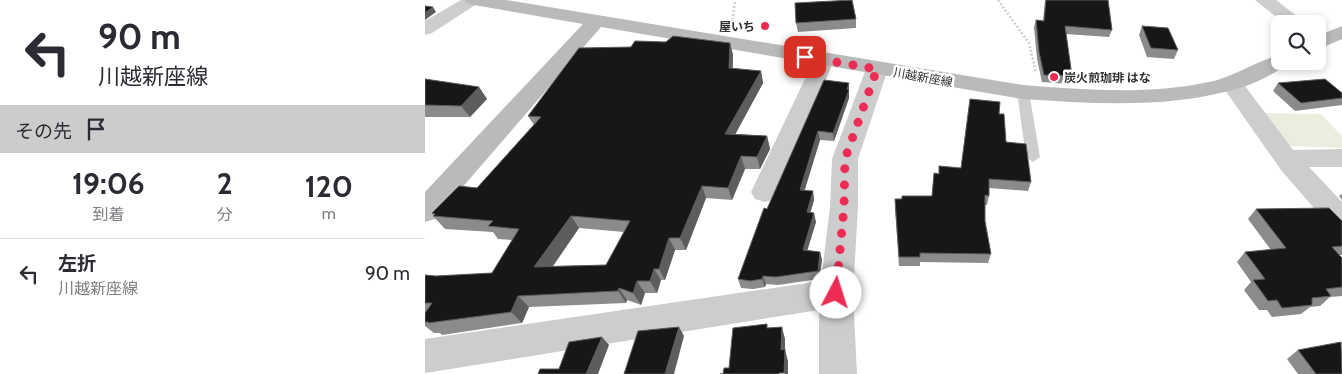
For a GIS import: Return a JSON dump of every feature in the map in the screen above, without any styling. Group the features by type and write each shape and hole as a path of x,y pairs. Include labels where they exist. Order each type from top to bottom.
{"main road":[{"name":"川越新座線","path":"474,0 877,69 1032,93 1131,96 1207,89 1231,83 1271,65"},
{"path":"425,211 596,22"},
{"path":"1326,38 1342,32"}],"street":[{"path":"425,29 474,0"},
{"path":"1264,0 1286,15"},
{"path":"765,192 824,60"},
{"path":"838,374 836,293 844,207 845,159 877,69"},
{"path":"1231,83 1286,159 1342,221"},
{"path":"1286,159 1342,158"},
{"path":"425,356 836,293"}],"lane":[{"path":"1032,93 1033,157"}],"path":[{"path":"999,0 1029,43 1032,93"}],"green space":[{"path":"1261,113 1321,114 1342,136 1342,148 1287,146"}],"building":[{"path":"852,0 856,19 796,23 795,3"},
{"path":"1046,0 1108,0 1112,30 1065,26 1072,76 1044,75 1039,52 1036,20 1044,21"},
{"path":"425,6 433,7 425,13"},
{"path":"1142,26 1168,28 1178,50 1151,48"},
{"path":"673,36 730,43 729,68 761,71 725,134 767,136 757,157 741,156 728,188 702,186 680,238 669,238 659,269 654,269 650,281 637,281 633,293 619,288 618,291 518,296 511,312 425,322 425,313 432,303 425,303 425,275 492,273 519,229 488,226 493,221 433,216 435,214 432,213 459,186 477,188 541,117 528,116 579,48 631,47 635,41 666,42","holes":["571,216 630,221 606,265 534,267"]},
{"path":"425,79 479,87 461,106 425,105"},
{"path":"1325,79 1342,93 1342,98 1301,103 1278,83"},
{"path":"824,80 849,83 847,89 849,90 833,133 818,131 800,190 813,191 807,212 814,213 803,250 820,252 818,271 776,277 763,276 762,279 750,281 738,279 764,208 767,209"},
{"path":"970,99 1000,102 999,114 1004,114 1006,142 1026,144 1031,182 989,179 989,196 985,195 985,221 991,254 920,253 920,257 899,257 895,199 902,199 902,196 932,196 934,173 939,174 939,166 961,168"},
{"path":"1329,208 1342,221 1342,246 1332,247 1342,258 1342,287 1326,289 1331,296 1312,298 1312,305 1282,308 1277,300 1268,301 1253,280 1265,279 1245,252 1286,248 1256,209"},
{"path":"767,324 767,328 782,327 781,350 785,349 784,373 723,374 724,368 729,368 733,328"},
{"path":"679,327 665,374 624,374 638,331"},
{"path":"602,337 586,374 538,374 540,369 559,369 569,342"},
{"path":"1341,342 1342,374 1316,374 1298,350"}],"place":[{"name":"屋いち","path":"765,26"},
{"name":"炭火煎珈琲 はな","path":"1054,77"}],"route":[{"path":"805,57 877,69 845,159 844,207 836,293"}]}
